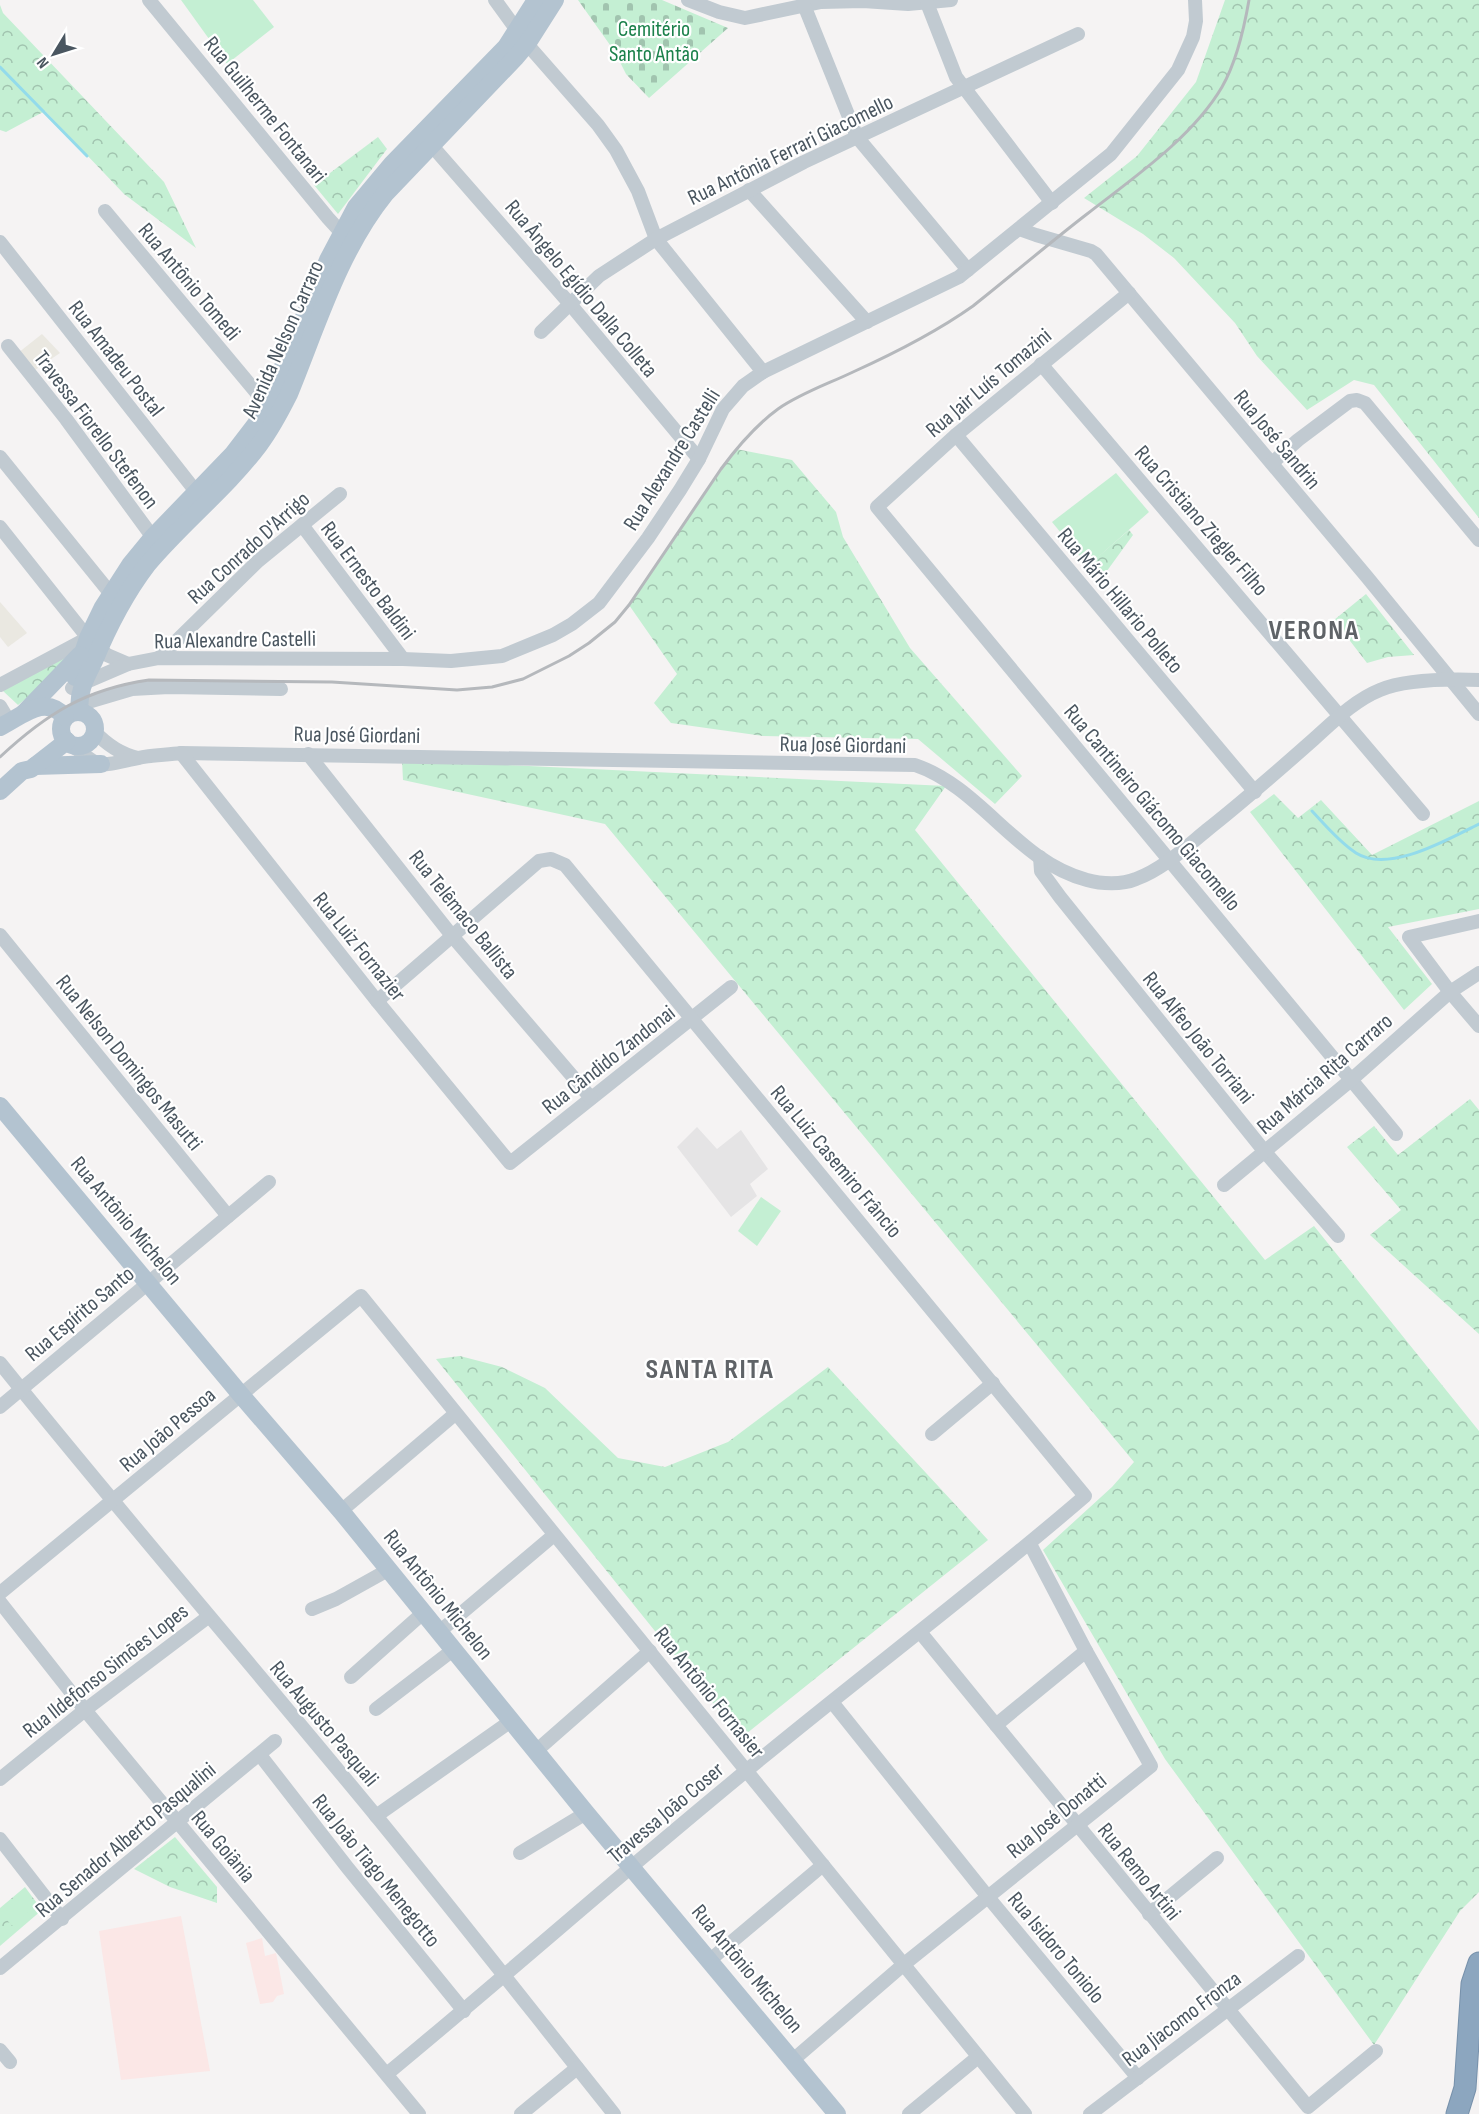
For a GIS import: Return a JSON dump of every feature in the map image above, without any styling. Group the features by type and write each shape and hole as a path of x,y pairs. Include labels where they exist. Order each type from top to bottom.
{"highway":[{"path":"1457,2114 1465,2088 1472,1984 1479,1963"}],"main road":[{"name":"Avenida Nelson Carraro","path":"522,38 536,0"},
{"name":"Avenida Nelson Carraro","path":"72,715 90,646 111,594 201,499 259,445 272,411 289,394 311,320 346,238 369,214 379,190 555,0"},
{"name":"Avenida Nelson Carraro","path":"90,646 128,593 158,543"},
{"path":"24,713 90,646"},
{"path":"3,726 24,713 40,707 52,707 72,715 89,716 94,725 94,731 93,736 86,743 76,746 72,715"},
{"path":"29,769 25,763 72,715"},
{"path":"0,790 29,769 101,764"},
{"name":"Rua Antônio Michelon","path":"0,1106 340,1511 586,1813 837,2114"}],"street":[{"name":"Rua Guilherme Fontanari","path":"149,0 346,238"},
{"path":"495,0 522,38 575,98 616,150 638,191 656,239 763,372"},
{"path":"688,0 719,12 745,18 804,5 838,2 927,3 951,0"},
{"name":"Rua Alexandre Castelli","path":"72,715 128,664 159,658 403,659 451,662 502,656 553,635 572,624 599,603 653,530 699,459 723,409 743,386 763,372 946,283 968,270 1112,154 1178,70 1194,37 1195,0"},
{"path":"927,3 956,77 1052,203"},
{"path":"804,5 857,137 968,270"},
{"name":"Rua Antônia Ferrari Giacomello","path":"541,332 606,271 656,239 857,137 1078,34"},
{"name":"Rua Ângelo Egídio Dalla Colleta","path":"427,140 570,304 699,459"},
{"path":"749,190 867,322"},
{"name":"Rua Antônio Tomedi","path":"105,211 272,411"},
{"name":"Rua José Sandrin","path":"1019,228 1090,251 1129,293 1272,463 1479,714"},
{"name":"Rua Amadeu Postal","path":"2,245 201,499"},
{"name":"Rua Jair Luís Tomazini","path":"877,507 956,435 1129,293"},
{"name":"Travessa Fiorello Stefenon","path":"8,346 66,419 158,543"},
{"name":"Rua Cristiano Ziegler Filho","path":"1041,364 1423,814"},
{"path":"1272,463 1298,440 1350,401 1365,402 1479,540"},
{"name":"Rua Mário Hillario Polleto","path":"956,435 1254,792"},
{"path":"0,457 111,594"},
{"name":"Rua Conrado D'Arrigo","path":"159,658 258,561 340,494"},
{"name":"Rua Cantineiro Giácomo Giacomello","path":"877,507 1396,1134"},
{"name":"Rua Ernesto Baldini","path":"302,525 403,659"},
{"path":"0,527 90,646 0,685"},
{"name":"Rua Alexandre Castelli","path":"90,646 128,664"},
{"name":"Rua José Giordani","path":"101,764 118,764 138,758 181,753 915,765 950,781 1015,839 1063,872 1088,881 1112,884 1136,880 1170,861 1360,701 1380,690 1396,685 1449,679 1479,680"},
{"path":"101,764 92,761 72,715 132,689 169,687 281,689"},
{"path":"0,706 6,716 3,726"},
{"path":"94,731 119,752 138,758"},
{"name":"Rua Luiz Fornazier","path":"181,753 377,1001 510,1163"},
{"name":"Rua Telêmaco Ballista","path":"308,754 453,937 591,1098"},
{"name":"Rua Alfeo João Torriani","path":"1040,857 1041,872 1060,897 1265,1152 1338,1236"},
{"name":"Rua Luiz Casemiro Frâncio","path":"453,937 539,861 551,859 565,865 1085,1496"},
{"path":"1479,921 1409,937 1479,1026"},
{"name":"Rua Nelson Domingos Masutti","path":"0,935 228,1216"},
{"path":"377,1001 453,937"},
{"name":"Rua Márcia Rita Carraro","path":"1224,1185 1351,1080 1450,992 1479,973"},
{"name":"Rua Cândido Zandonai","path":"510,1163 731,987"},
{"name":"Rua Espírito Santo","path":"0,1407 269,1182"},
{"name":"Rua João Pessoa","path":"0,1593 361,1296"},
{"name":"Rua Antônio Fornasier","path":"361,1296 1025,2114"},
{"name":"Rua Augusto Pasquali","path":"0,1363 208,1617 376,1816 614,2114"},
{"path":"932,1434 993,1383"},
{"path":"340,1511 455,1414"},
{"name":"Travessa João Coser","path":"388,2073 506,1976 746,1770 1030,1544 1085,1496"},
{"path":"439,1632 554,1534"},
{"name":"Rua José Donatti","path":"793,2060 903,1965 1151,1766 1086,1651 1030,1544"},
{"path":"312,1610 388,1570"},
{"name":"Rua Goiânia","path":"0,1602 85,1710 420,2114"},
{"path":"351,1677 423,1613"},
{"name":"Rua Ildefonso Simões Lopes","path":"0,1779 85,1710 208,1617"},
{"name":"Rua Remo Artini","path":"920,1632 1308,2107 1376,2052"},
{"path":"376,1709 453,1650"},
{"path":"536,1751 650,1651"},
{"path":"996,1725 1086,1651"},
{"name":"Rua Isidoro Toniolo","path":"832,1702 988,1897 1138,2078"},
{"path":"376,1816 511,1721"},
{"name":"Rua Senador Alberto Pasqualini","path":"0,1968 275,1741"},
{"name":"Rua João Tiago Menegotto","path":"260,1755 347,1868 464,2011"},
{"path":"520,1853 586,1813"},
{"path":"0,1839 62,1919"},
{"path":"1149,1914 1217,1857"},
{"path":"710,1960 823,1865"},
{"name":"Rua Jiacomo Fronza","path":"1090,2114 1298,1956"},
{"path":"0,2050 10,2062"},
{"path":"909,2114 978,2057"},
{"path":"521,2114 577,2068"}],"shaded area":[{"path":"42,334 60,353 32,372 18,353"},
{"path":"0,602 27,633 8,647 0,637"},
{"path":"697,1127 717,1149 741,1130 768,1169 750,1184 757,1196 731,1217 677,1147"},
{"path":"181,1916 210,2071 121,2080 99,1931"},
{"path":"262,1938 265,1956 276,1953 284,1994 277,1996 273,2002 260,2004 246,1943"}],"green space":[{"path":"181,0 253,0 274,27 227,64"},
{"name":"Cemitério Santo Antão","path":"578,0 662,0 728,28 649,98 626,74 615,52"},
{"path":"1225,0 1479,0 1479,518 1374,385 1354,380 1307,410 1257,356 1235,323 1174,258 1143,234 1084,198 1137,156 1196,82"},
{"path":"0,5 3,13 164,182 196,248 124,194 45,111 6,132 0,130"},
{"path":"378,137 387,149 338,214 314,185"},
{"path":"736,449 792,460 836,512 843,537 910,648 1022,776 995,804 918,739 763,736 671,723 654,703 677,674 629,605"},
{"path":"1116,473 1149,512 1088,566 1052,522"},
{"path":"1129,530 1133,535 1104,575 1092,562"},
{"path":"1366,594 1414,655 1388,657 1367,663 1334,620"},
{"path":"68,652 55,676 18,705 2,690"},
{"path":"402,760 946,786 915,830 1265,1260 1314,1226 1479,1431 1479,1892 1460,1911 1374,2045 1165,1759 1043,1550 1112,1487 1134,1462 605,824 403,780"},
{"path":"1274,794 1298,818 1321,800 1372,855 1479,801 1479,909 1388,927 1432,984 1404,1010 1250,812"},
{"path":"1470,1099 1479,1110 1479,1334 1370,1235 1401,1210 1347,1147 1374,1126 1398,1155"},
{"path":"761,1197 781,1211 757,1246 738,1231"},
{"path":"460,1356 502,1367 545,1388 618,1458 665,1467 728,1442 828,1367 988,1540 741,1738 436,1359"},
{"path":"175,1837 217,1887 217,1903 170,1887 134,1869"},
{"path":"25,1887 42,1910 0,1946 0,1908"},
{"path":"26,1895 35,1907 12,1926 2,1914"}],"waterway":[{"path":"0,67 87,156"},
{"path":"1312,811 1344,844 1356,853 1369,858 1385,859 1418,852 1479,824"}],"railway":[{"path":"0,757 34,728 68,706 86,697 126,684 149,680 332,682 457,690 492,687 523,679 569,656 615,622 629,605 721,469 748,436 770,415 796,398 899,350 959,316 1178,140 1195,123 1222,87 1239,45 1249,0"}],"district":[{"name":"VERONA","path":"1314,629"},
{"name":"SANTA RITA","path":"710,1368"}]}
